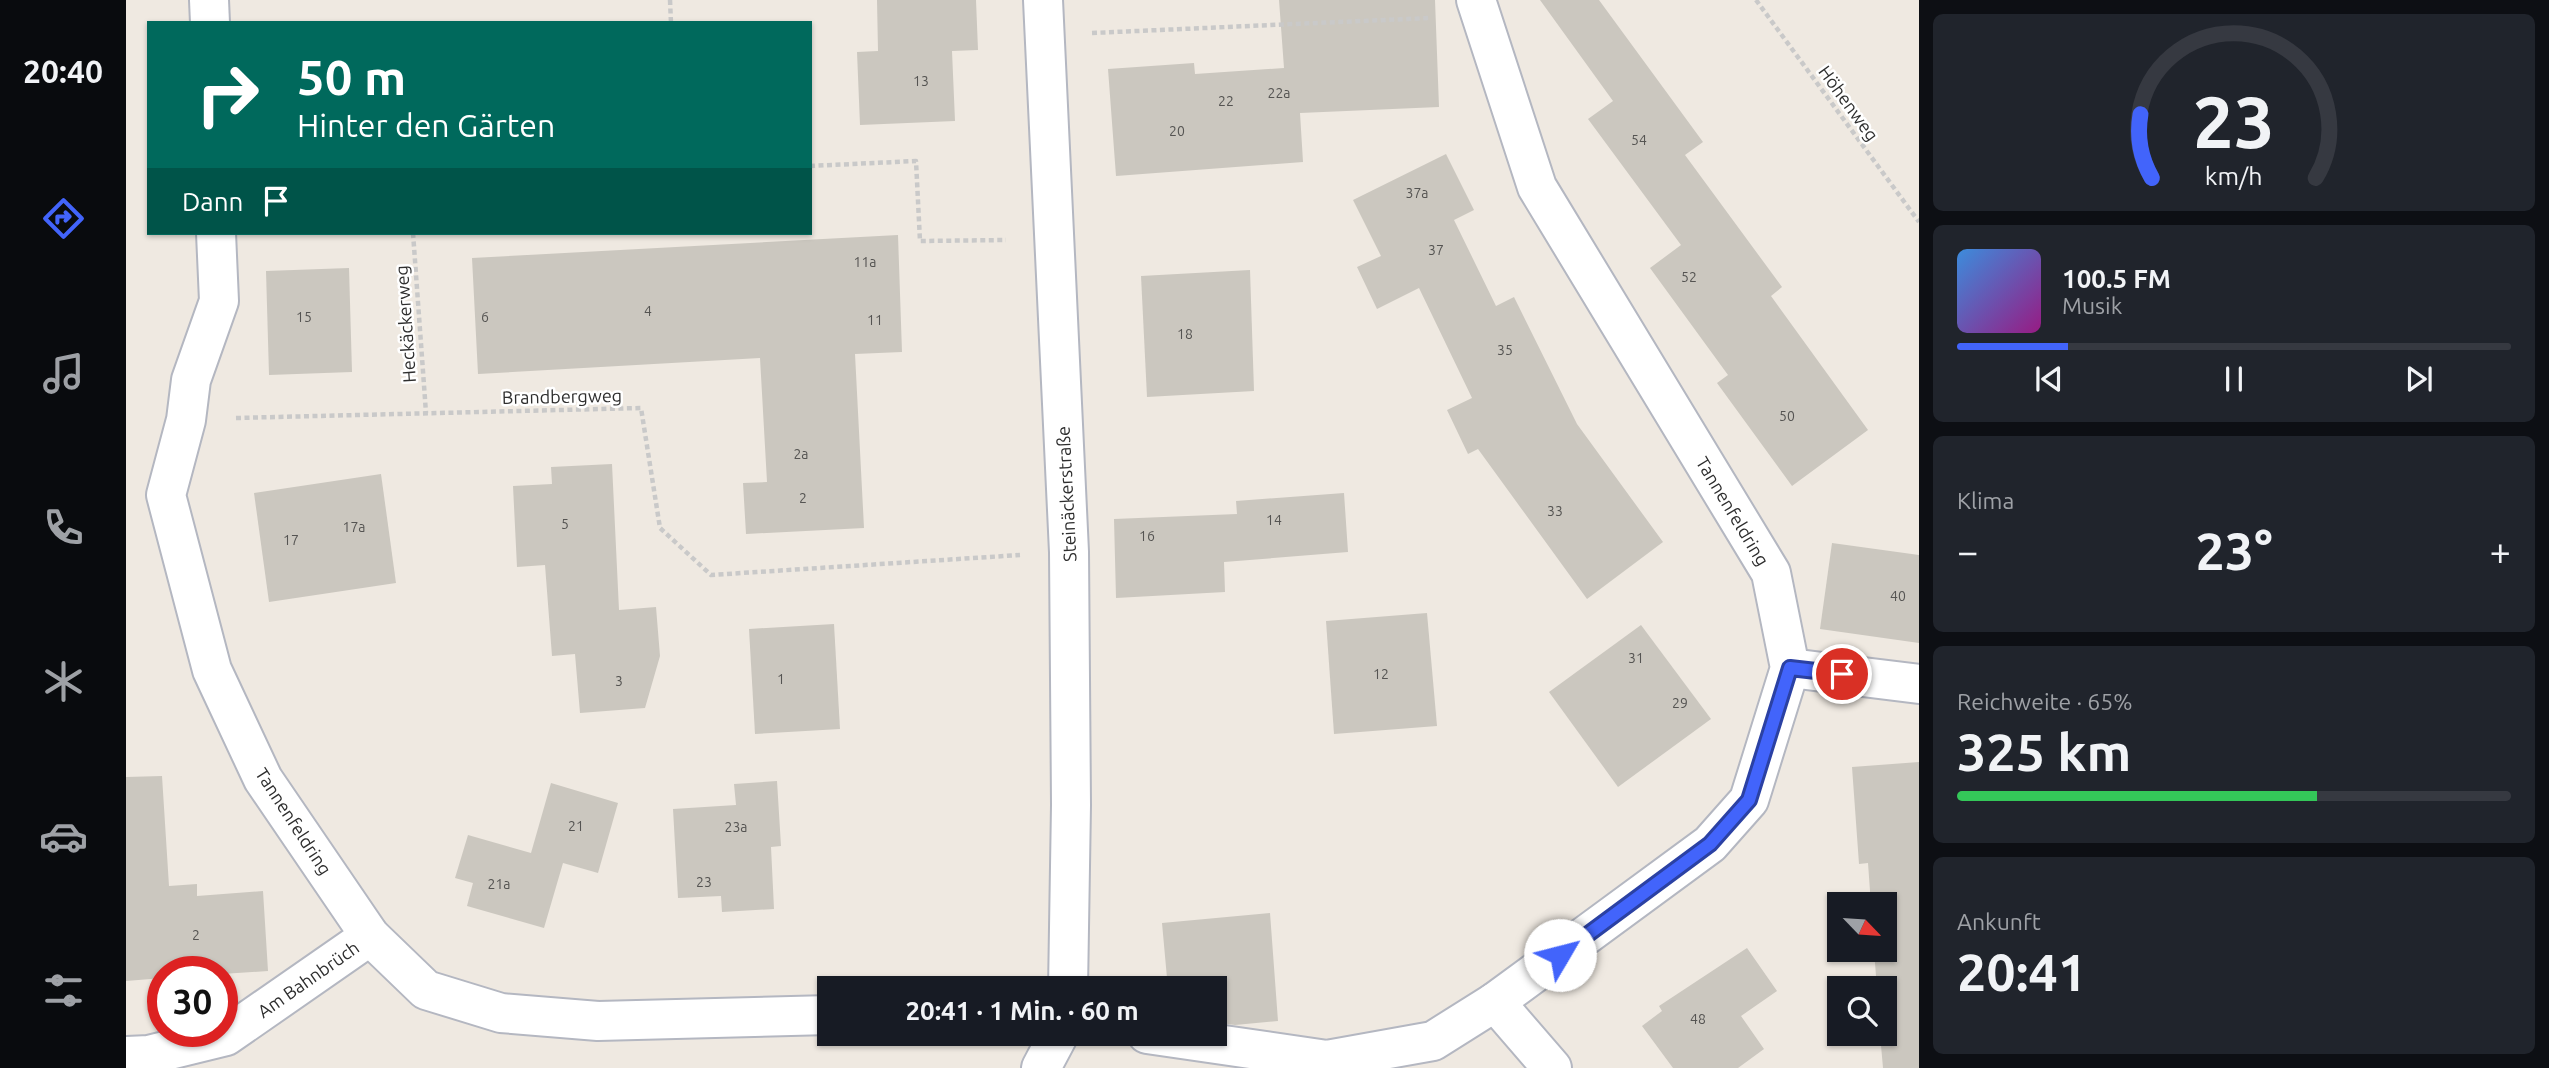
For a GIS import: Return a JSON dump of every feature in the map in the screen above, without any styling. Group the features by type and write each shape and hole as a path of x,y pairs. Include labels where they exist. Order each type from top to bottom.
{"street":[{"path":"209,0 210,21"},
{"name":"Tannenfeldring","path":"1227,1046 1326,1060 1433,1041 1495,1002 1710,844 1749,800 1790,668 1770,573 1536,187 1479,8"},
{"name":"Steinäckerstraße","path":"1044,18 1069,552 1071,805 1068,976"},
{"name":"Tannenfeldring","path":"216,235 219,301 191,380 186,420 166,495 212,670 263,779 370,936 426,990 501,1013 598,1021 817,1015"},
{"path":"1790,668 1919,684"},
{"name":"Am Bahnbrüch","path":"126,1056 149,1055 226,1036 370,936"},
{"path":"1495,1002 1552,1068"},
{"path":"1041,1068 1053,1046"}],"path":[{"path":"670,0 671,21"},
{"name":"Höhenweg","path":"1756,0 1919,222"},
{"path":"1044,18 1479,8"},
{"path":"812,166 916,162 920,241 1053,240"},
{"name":"Heckäckerweg","path":"413,235 426,413"},
{"name":"Brandbergweg","path":"186,420 641,408 660,528 711,575 1069,552"}],"building":[{"path":"877,0 976,0 978,50 952,51 955,121 860,125 857,52 878,51"},
{"path":"1279,0 1435,0 1439,107 1300,113 1303,162 1116,176 1108,69 1194,63 1195,74 1284,68"},
{"path":"1540,0 1599,0 1703,142 1685,155 1782,287 1771,296 1868,430 1792,486 1717,383 1728,375 1650,268 1681,245 1588,119 1613,101"},
{"path":"1446,154 1474,210 1454,220 1496,306 1514,297 1577,424 1663,542 1587,599 1478,449 1468,454 1447,410 1472,398 1419,288 1377,309 1357,267 1381,256 1353,200"},
{"path":"898,235 902,352 855,354 864,528 746,534 743,483 767,482 760,358 478,374 472,258"},
{"path":"349,268 352,372 269,375 266,271"},
{"path":"1250,270 1254,391 1147,397 1141,276"},
{"path":"612,464 619,610 656,607 660,656 645,708 580,713 575,654 552,656 545,565 517,567 513,486 552,484 551,467"},
{"path":"381,474 396,583 269,602 254,493"},
{"path":"1344,493 1348,552 1224,562 1225,592 1116,598 1114,519 1237,514 1236,501"},
{"path":"1832,543 1919,555 1919,643 1820,629"},
{"path":"1427,613 1437,726 1334,734 1326,621"},
{"path":"834,624 840,729 755,734 749,629"},
{"path":"1641,625 1711,719 1618,787 1549,692"},
{"path":"1919,762 1919,1068 1883,1068 1881,1046 1897,1046 1897,976 1876,976 1875,962 1897,962 1897,892 1870,892 1868,863 1859,864 1852,767"},
{"path":"162,776 169,886 197,884 197,896 263,891 268,971 238,973 238,956 147,956 147,979 126,981 126,777"},
{"path":"777,781 781,846 771,847 774,909 722,912 721,896 678,898 673,809 736,805 734,784"},
{"path":"551,783 618,803 598,873 563,863 544,928 467,906 473,883 455,878 468,835 531,853"},
{"path":"1270,913 1278,1021 1227,1024 1227,976 1167,976 1162,923"},
{"path":"1747,948 1777,991 1741,1016 1764,1049 1738,1068 1673,1068 1642,1026 1662,1011 1659,1006"}],"route":[{"path":"1560,955 1710,844 1749,800 1790,668 1842,674"}]}
